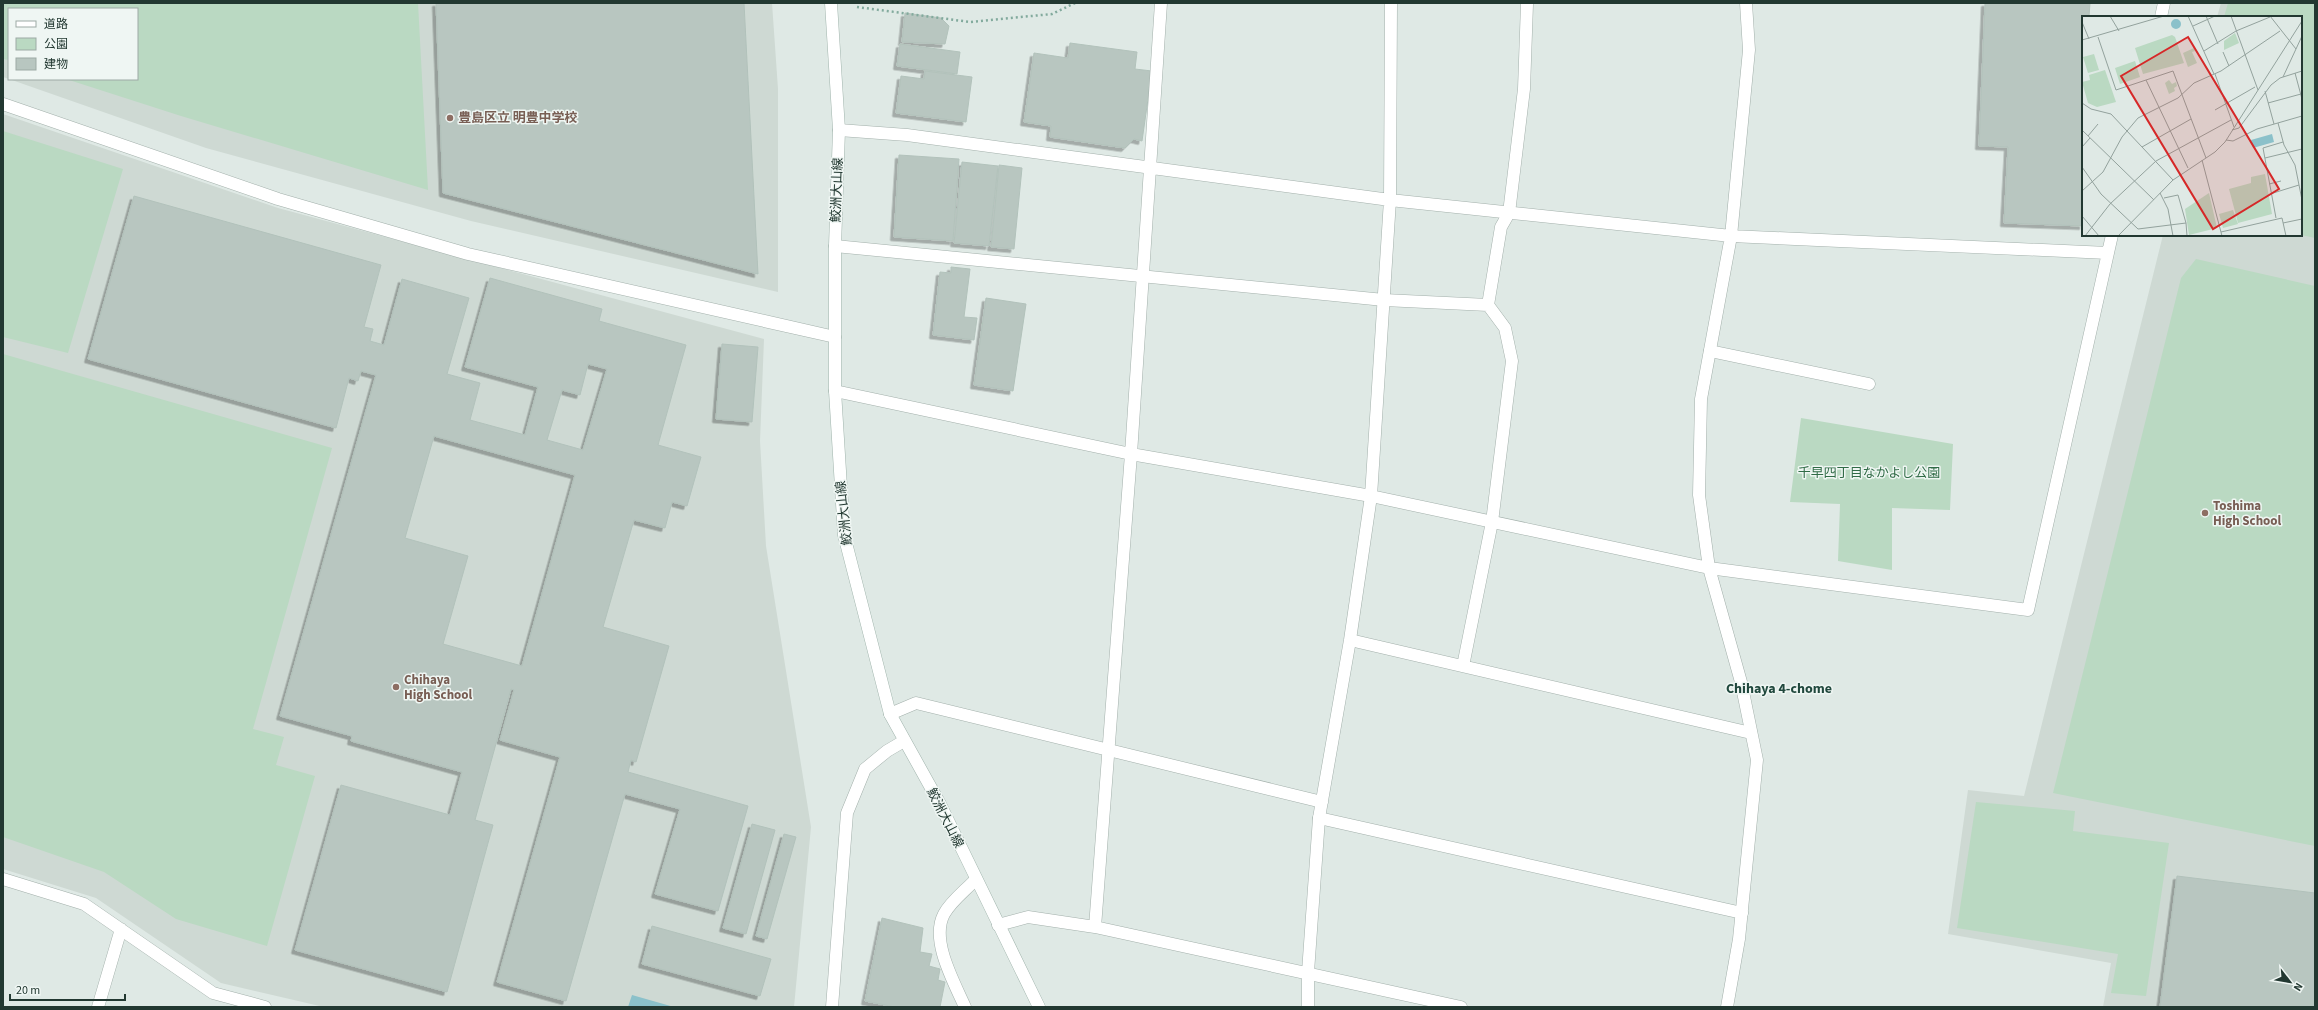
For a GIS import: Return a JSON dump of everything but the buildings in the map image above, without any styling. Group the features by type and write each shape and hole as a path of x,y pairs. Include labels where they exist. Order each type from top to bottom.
{"street":[{"name":"鮫洲大山線","path":"831,3 839,130 835,246 835,337 836,391 844,536 890,714 940,804 1039,1007"},
{"path":"1094,927 1144,276 1161,3"},
{"path":"1308,1007 1308,972 1319,818 1350,640 1371,496 1390,200 1390,3"},
{"path":"1727,1007 1739,939 1757,760 1741,682 1709,568 1699,495 1701,399 1731,236 1750,50 1746,3"},
{"path":"2161,16 2164,3"},
{"path":"1463,666 1492,522 1512,361 1505,328 1488,305 1501,227 1509,213 1524,89 1527,4"},
{"path":"3,104 278,199 468,254 835,337"},
{"path":"839,130 907,135 1390,200 1731,236 2108,253"},
{"path":"836,391 1131,454 1371,496 1709,568 2028,610 2112,236"},
{"path":"835,246 1384,300 1488,305"},
{"path":"1710,351 1869,384"},
{"path":"1350,640 1751,733"},
{"path":"890,714 916,703 1322,802"},
{"path":"832,1007 847,813 866,769 887,750 904,741"},
{"path":"1319,818 1742,913"},
{"path":"966,1007 948,966 938,933 944,914 976,879"},
{"path":"3,880 84,904 213,993 265,1007"},
{"path":"998,925 1028,917 1094,927 1308,972 1461,1007"},
{"path":"98,1007 121,929"}],"path":[{"path":"831,3 970,22 1052,14 1075,3"}],"shaded area":[{"name":"豊島区立 明豊中学校","path":"3,3 772,3 778,89 778,292 471,221 206,148 12,80 138,80 138,8 8,8 8,79 3,77"},
{"name":"Toshima High School","path":"2221,3 2315,3 2315,1007 2103,1007 2111,963 1948,934 1968,790 2024,796 2163,236 2302,236 2302,16 2217,16"},
{"name":"Chihaya High School","path":"3,114 278,208 764,339 760,441 766,546 811,827 794,1007 324,1007 221,983 96,898 3,869"}],"green space":[{"path":"3,3 418,3 428,190 181,116 69,80 138,80 138,8 8,8 8,60 3,59"},
{"path":"2228,3 2315,3 2315,238 2302,235 2302,16 2224,16"},
{"path":"3,131 123,169 68,353 3,337"},
{"path":"2196,259 2315,286 2315,846 2053,793 2181,278"},
{"path":"3,354 332,448 253,729 284,737 276,765 315,776 267,946 176,919 104,872 3,837"},
{"name":"千早四丁目なかよし公園","path":"1801,418 1953,444 1950,510 1892,508 1892,570 1838,561 1840,504 1790,502"},
{"path":"1976,802 2075,811 2073,831 2169,843 2146,996 2111,993 2118,954 1957,928"}],"water":[{"path":"632,995 674,1007 628,1007"}],"place":[{"name":"豊島区立 明豊中学校","path":"450,118"},
{"name":"Toshima High School","path":"2205,513"},
{"name":"Chihaya High School","path":"396,687"}],"district":[{"name":"Chihaya 4-chome","path":"1779,689"}]}
